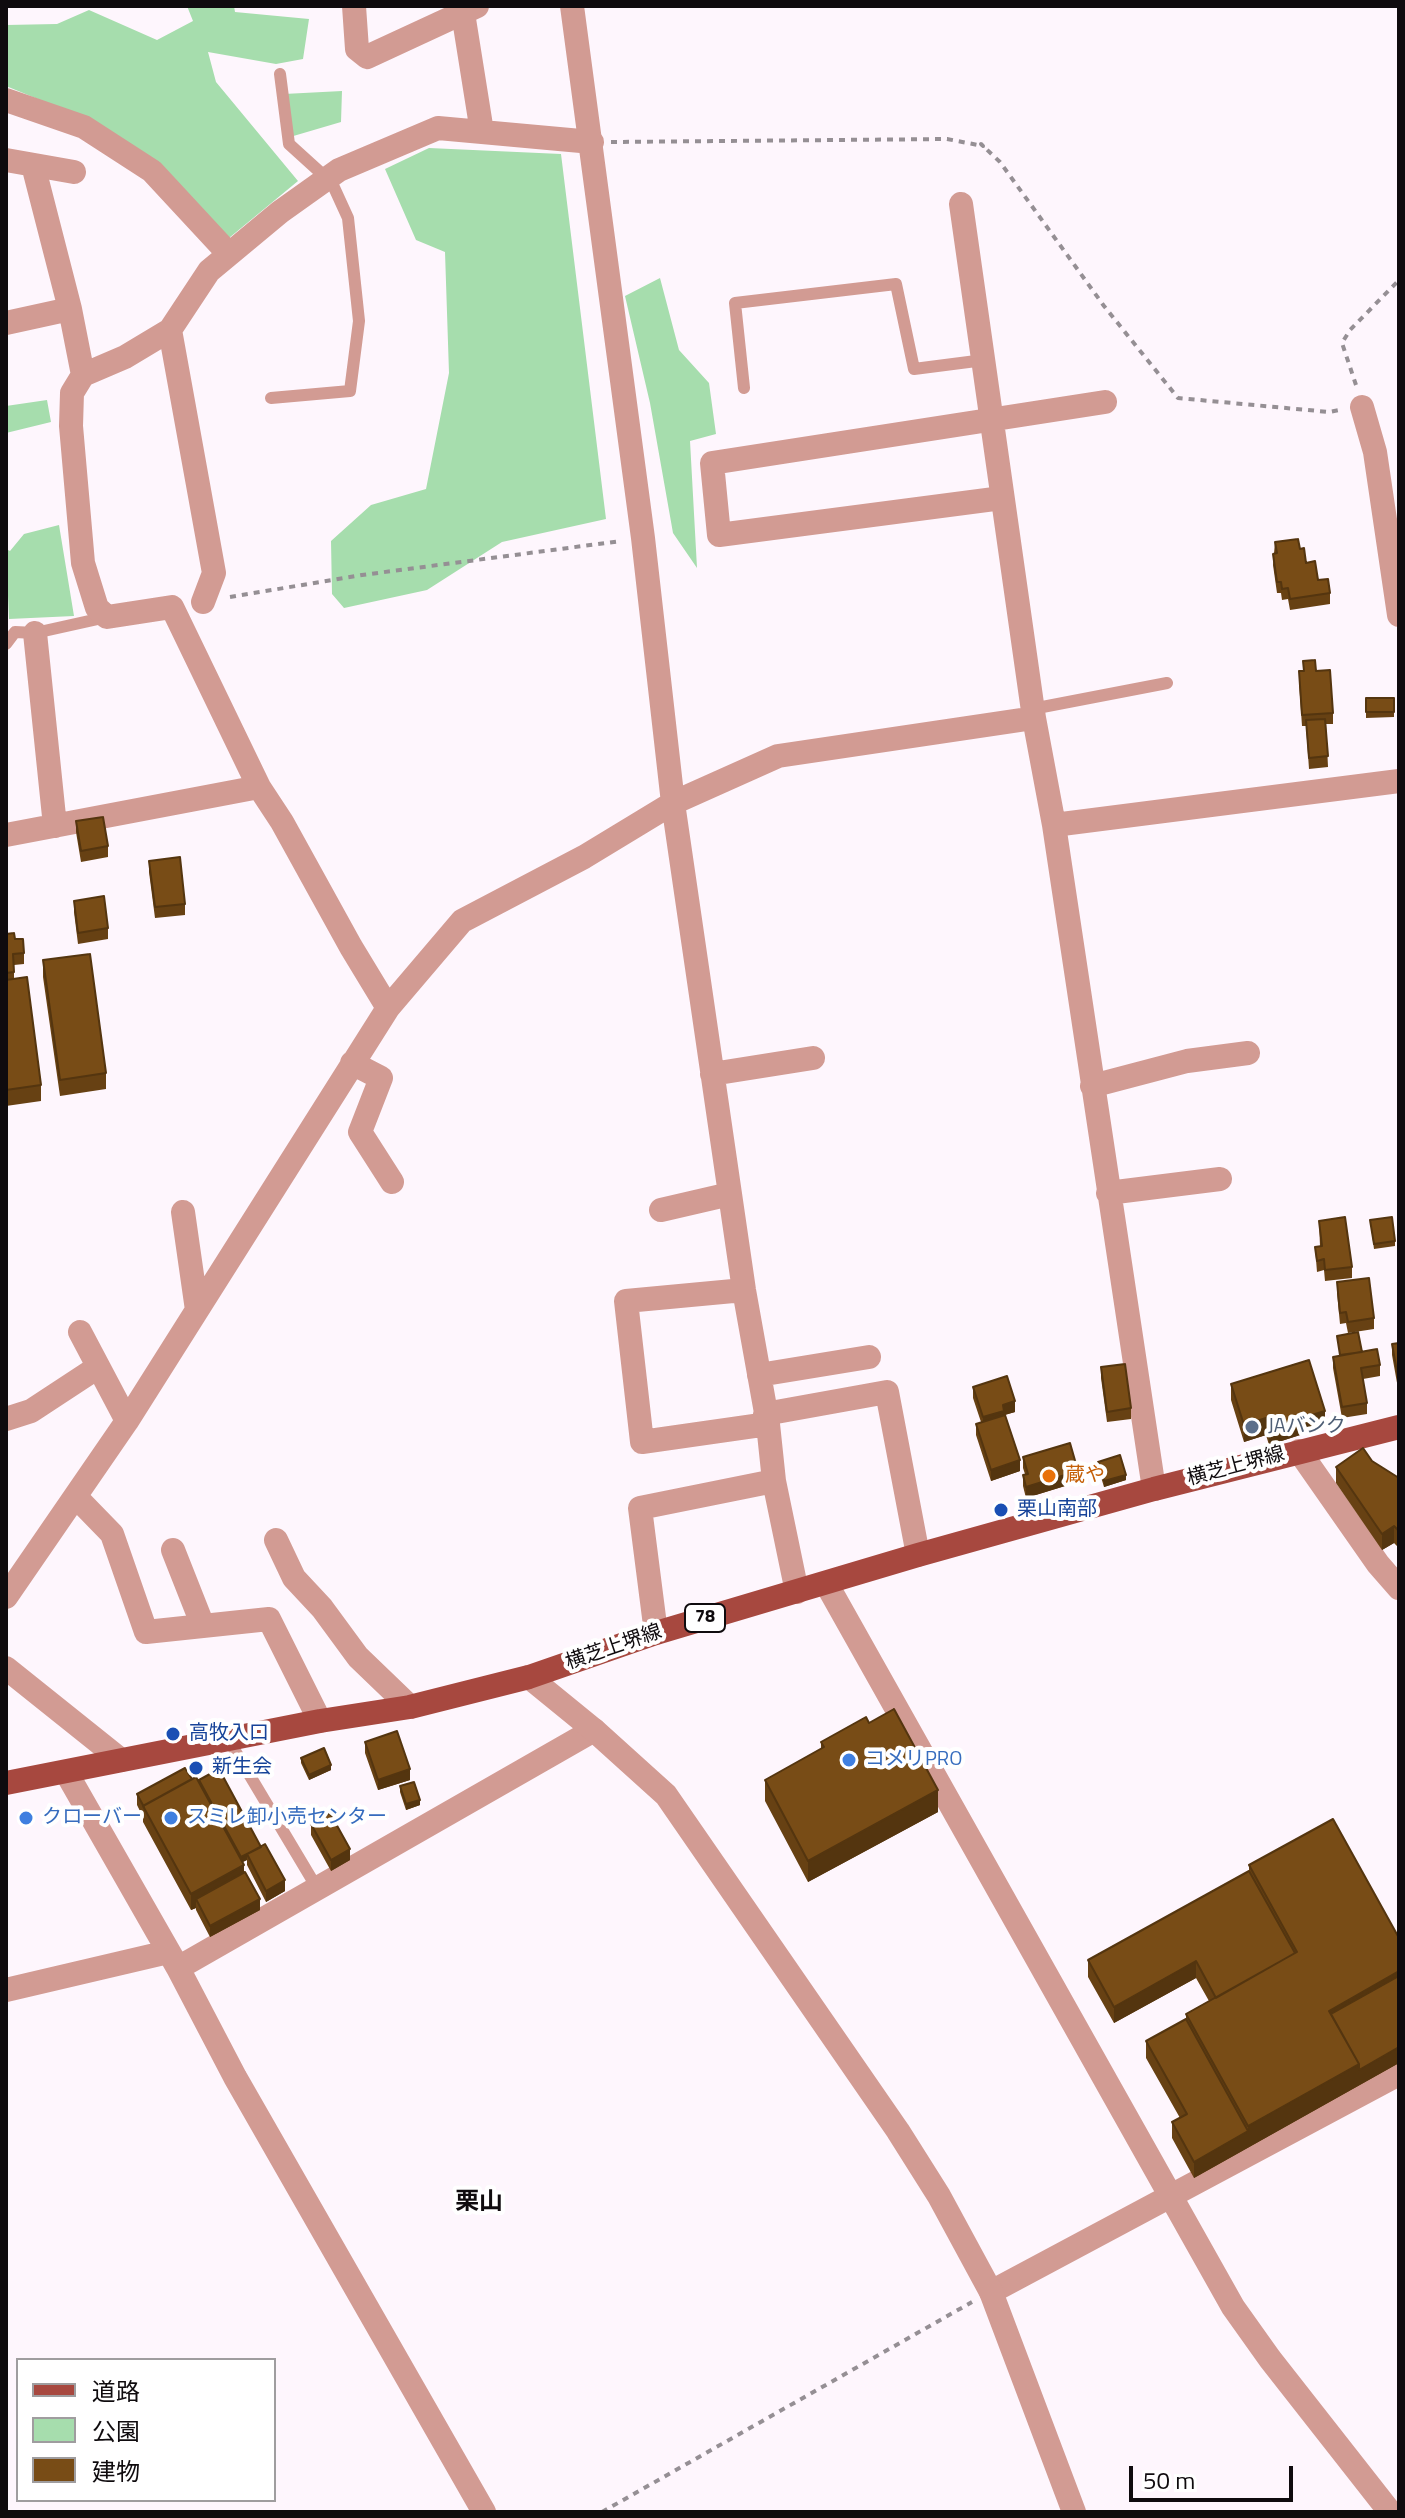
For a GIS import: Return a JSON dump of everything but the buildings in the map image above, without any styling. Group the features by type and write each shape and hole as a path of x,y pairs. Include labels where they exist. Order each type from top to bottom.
{"main road":[{"name":"横芝上堺線","path":"6,1783 320,1721 410,1707 529,1677 656,1633 918,1555 1154,1489 1399,1427"}],"street":[{"path":"354,6 357,49 367,57 470,9 482,132"},
{"path":"572,6 643,538 673,803 774,1481 797,1592"},
{"path":"6,100 84,127 152,171 229,254"},
{"path":"388,1008 259,787 172,607 107,617 97,608 83,563 71,426 72,393 83,375 125,357 170,330 209,271 280,212 339,170 438,128 592,142"},
{"path":"6,160 74,172"},
{"path":"33,165 70,309 83,375"},
{"path":"961,204 1033,714 1054,825 1154,1489"},
{"path":"6,323 70,309"},
{"path":"170,330 214,573 203,602"},
{"path":"1002,498 719,535 712,463 1105,402"},
{"path":"1362,407 1375,452 1399,615"},
{"path":"35,633 55,826"},
{"path":"6,1597 127,1421 388,1008 462,921 584,857 673,803 778,756 1033,714"},
{"path":"1054,825 1399,781"},
{"path":"6,835 259,787"},
{"path":"1092,1086 1187,1061 1248,1053"},
{"path":"712,1074 813,1058"},
{"path":"352,1063 381,1078 360,1132 392,1182"},
{"path":"1108,1193 1220,1179"},
{"path":"661,1210 730,1194"},
{"path":"183,1212 197,1310"},
{"path":"744,1290 626,1301 642,1442 767,1419 887,1392 918,1555"},
{"path":"80,1332 127,1421"},
{"path":"759,1375 869,1357"},
{"path":"6,1419 31,1411 98,1367"},
{"path":"1299,1451 1378,1564 1399,1588"},
{"path":"656,1633 640,1508 774,1481"},
{"path":"76,1497 112,1534 146,1632 269,1619 320,1721"},
{"path":"276,1540 294,1578 322,1608 358,1657 410,1707"},
{"path":"173,1550 203,1626"},
{"path":"826,1583 1233,2307 1390,2512"},
{"path":"6,1668 121,1760"},
{"path":"529,1677 666,1795 898,2131 939,2196 991,2292 1074,2512"},
{"path":"6,1990 173,1960 317,1888 594,1730"},
{"path":"66,1772 173,1960 235,2077 484,2512"},
{"path":"991,2292 1399,2074"}],"lane":[{"path":"271,398 350,391 359,321 348,218 332,183 289,144 280,74"},
{"path":"744,388 735,303 867,287 896,284 914,369 984,360"},
{"path":"6,644 15,632 35,633 107,617"},
{"path":"1033,714 1167,683"},
{"path":"228,1739 317,1888"}],"path":[{"path":"592,142 947,139 983,146 981,144 1000,162 1104,306 1178,398 1329,412 1362,407 1342,343 1350,330 1399,280"},
{"path":"203,602 362,575 643,538"},
{"path":"602,2512 991,2292"}],"green space":[{"path":"187,6 234,6 235,12 309,19 303,59 276,64 208,52 216,82 298,181 229,238 50,104 6,86 6,25 57,24 89,10 157,40 193,21"},
{"path":"342,91 341,122 290,137 284,94"},
{"path":"429,148 561,154 606,519 502,542 427,590 344,608 332,594 331,541 371,505 426,489 449,373 445,252 416,240 385,169"},
{"path":"660,278 679,350 709,383 716,434 690,441 697,568 673,533 650,403 625,296"},
{"path":"47,400 51,422 6,433 6,406"},
{"path":"59,525 74,616 9,619 6,549 10,551 24,534"}],"place":[{"name":"JAバンク","path":"1252,1427"},
{"name":"蔵や","path":"1049,1476"},
{"name":"栗山南部","path":"1001,1510"},
{"name":"高牧入口","path":"173,1734"},
{"name":"コメリPRO","path":"849,1760"},
{"name":"新生会","path":"196,1768"},
{"name":"クローバー","path":"26,1818"},
{"name":"スミレ卸小売センター","path":"171,1818"}],"district":[{"name":"栗山","path":"479,2203"}]}
